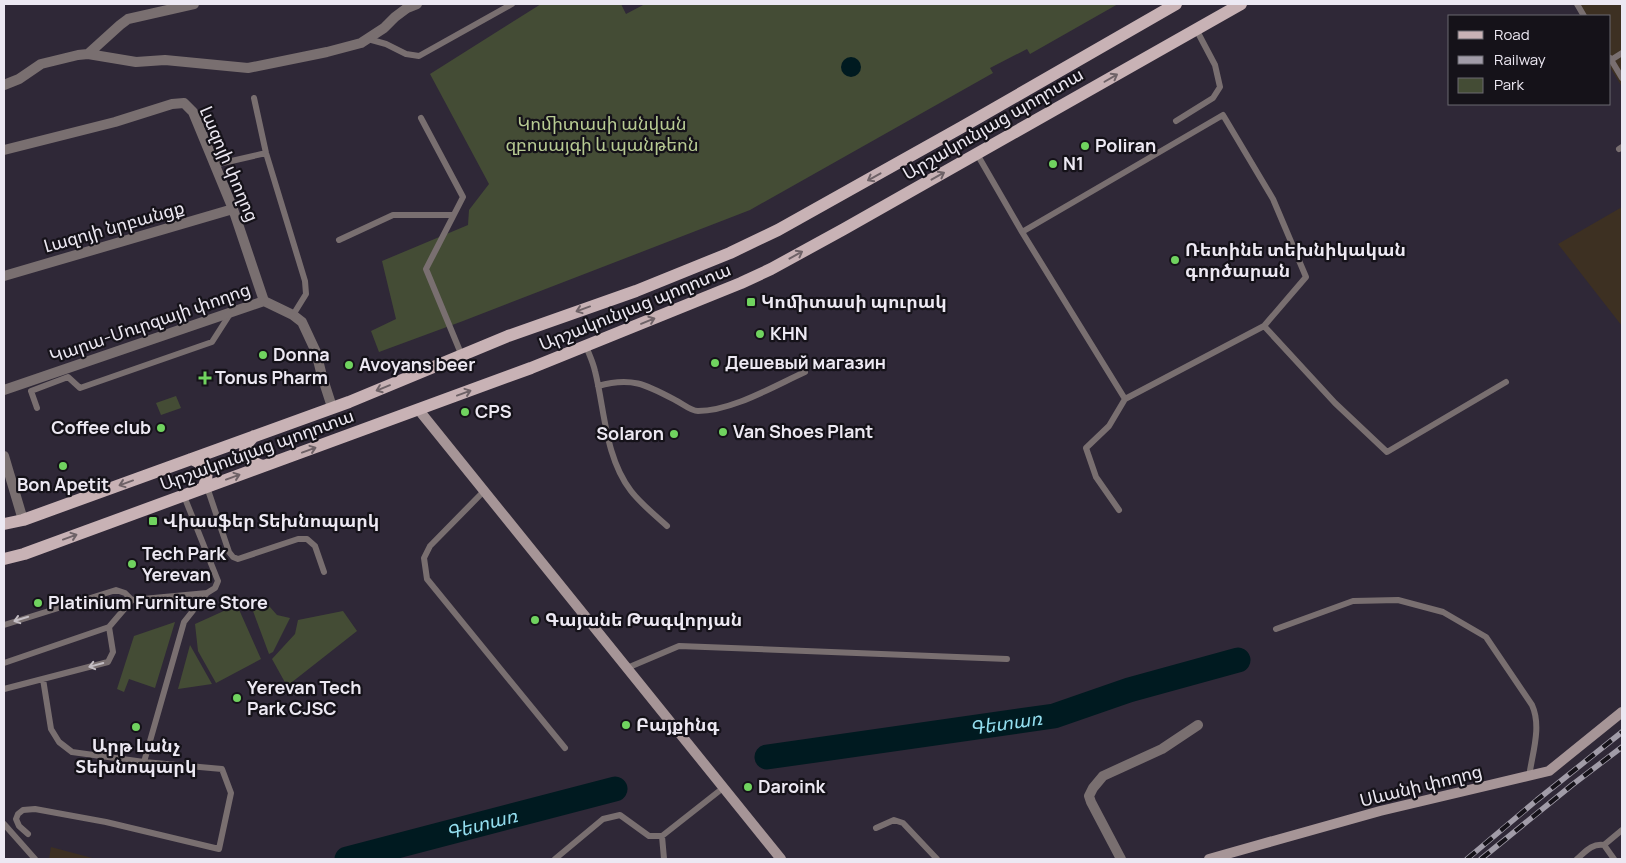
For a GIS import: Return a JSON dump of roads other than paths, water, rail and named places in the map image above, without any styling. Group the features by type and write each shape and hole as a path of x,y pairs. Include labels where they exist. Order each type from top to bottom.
{"main road":[{"name":"Արշակունյաց պողոտա","path":"4,524 24,520 332,408 513,334 636,291 730,253 778,230 1176,4"},
{"name":"Արշակունյաց պողոտա","path":"4,559 24,554 531,368 771,270 1241,4"},
{"path":"254,436 244,448 245,456 248,460 263,466"},
{"path":"191,459 199,462 206,470 207,480 205,488"}],"street":[{"path":"88,54 128,19 194,4"},
{"path":"4,85 19,80 41,64 78,54 136,62 165,60 248,68 361,43 384,28 407,8 417,4"},
{"name":"Լազոյի փողոց","path":"4,150 115,122 172,104 184,103 193,112 233,209 264,302"},
{"name":"Լազոյի նրբանցք","path":"4,276 233,209"},
{"name":"Կարա-Մուրզայի փողոց","path":"4,390 264,302 293,315 302,322 316,352 332,408"},
{"path":"418,410 781,859"},
{"path":"4,456 24,520"},
{"name":"Սևանի փողոց","path":"1209,859 1380,811 1549,771 1622,712"},
{"path":"1121,859 1091,802 1089,796 1092,788 1103,776 1162,749 1198,725"}],"lane":[{"path":"368,39 386,44 406,54 419,56 512,4"},
{"path":"1576,4 1583,15"},
{"path":"1176,121 1213,98 1220,87 1215,65 1196,30"},
{"path":"1611,61 1622,78"},
{"path":"254,98 266,153 305,281 306,294 293,315"},
{"path":"1022,232 1223,115 1273,199 1306,277 1264,326 1125,399 1109,426 1086,448 1096,477 1119,510"},
{"path":"421,118 463,198 426,269 462,356"},
{"path":"214,165 266,153"},
{"path":"977,154 1022,232 1125,399"},
{"path":"340,240 393,215 452,216"},
{"path":"38,408 31,391 68,377 80,388 212,342 231,313"},
{"path":"1264,326 1335,403 1387,452 1506,382"},
{"path":"586,346 595,370 613,456 620,474 632,491 667,526"},
{"path":"598,386 625,381 641,384 658,390 696,411 727,407 805,372"},
{"path":"205,488 229,552 233,557 238,559 298,539 307,539 315,546 324,572"},
{"path":"484,492 430,546 424,558 427,579 565,748"},
{"path":"144,762 184,622 207,593 215,588 218,581 184,496"},
{"path":"4,625 116,590 125,593 132,600"},
{"path":"4,663 109,627 132,600 207,593"},
{"path":"1276,629 1353,601 1398,600 1443,612 1486,637 1532,705 1536,715 1537,724 1529,777"},
{"path":"4,689 108,662 113,652 109,627"},
{"path":"626,668 679,646 1007,659"},
{"path":"28,834 19,826 16,819 23,810 35,809 106,822 219,849 231,793 222,769 144,762 72,752 59,742 51,729 43,679"},
{"path":"556,859 603,819 620,815 649,836 662,836 724,788"},
{"path":"876,828 894,820 903,822 937,859"},
{"path":"4,824 35,859"},
{"path":"1577,859 1591,847 1600,844 1604,845 1622,830"},
{"path":"662,836 664,859"},
{"path":"1604,845 1614,859"}],"water":[{"path":"851,57 858,60 861,67 858,74 851,77 844,74 841,67 844,60"}],"waterway":[{"name":"Գետառ","path":"767,757 1054,716 1129,690 1238,660"},
{"name":"Գետառ","path":"347,859 615,789"}],"railway":[{"path":"1467,859 1622,732"},
{"path":"1481,859 1622,747"}],"place":[{"name":"Poliran","path":"1085,146"},
{"name":"N1","path":"1053,164"},
{"name":"Ռետինե տեխնիկական գործարան","path":"1175,260"},
{"name":"Կոմիտասի պուրակ","path":"751,302"},
{"name":"KHN","path":"760,334"},
{"name":"Donna","path":"263,355"},
{"name":"Дешевый магазин","path":"715,363"},
{"name":"Avoyans beer","path":"349,365"},
{"name":"Tonus Pharm","path":"205,378"},
{"name":"CPS","path":"465,412"},
{"name":"Coffee club","path":"161,428"},
{"name":"Van Shoes Plant","path":"723,432"},
{"name":"Solaron","path":"674,434"},
{"name":"Bon Apetit","path":"63,466"},
{"name":"Վիասֆեր Տեխնոպարկ","path":"153,521"},
{"name":"Tech Park Yerevan","path":"132,564"},
{"name":"Platinium Furniture Store","path":"38,603"},
{"name":"Գայանե Թագվորյան","path":"535,620"},
{"name":"Yerevan Tech Park CJSC","path":"237,698"},
{"name":"Բայքինգ","path":"626,725"},
{"name":"Արթ Լանչ Տեխնոպարկ","path":"136,727"},
{"name":"Daroink","path":"748,787"}],"park label":[{"name":"Կոմիտասի անվան զբոսայգի և պանթեոն","path":"602,134"}]}
